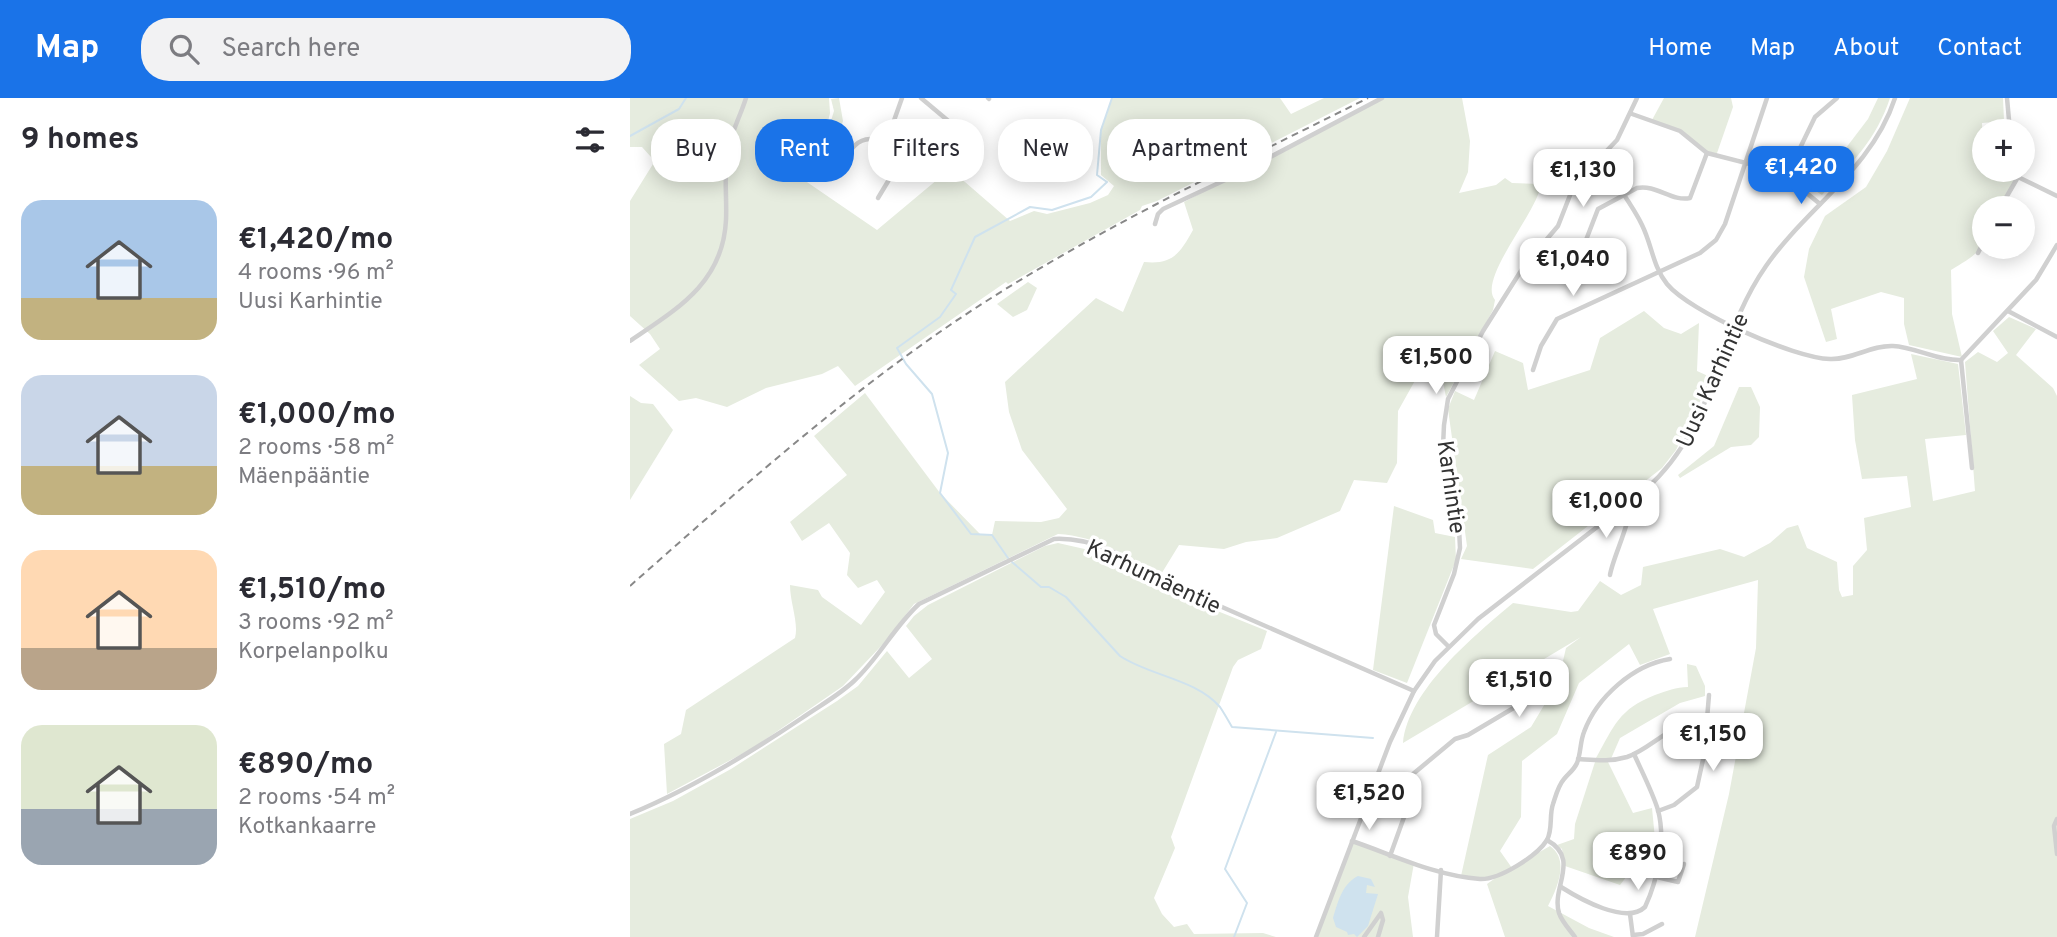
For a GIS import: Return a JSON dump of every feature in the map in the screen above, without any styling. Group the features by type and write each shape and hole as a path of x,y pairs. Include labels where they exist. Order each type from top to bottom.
{"street":[{"path":"630,341 672,314 710,275 718,260 725,227 727,156 747,98"},
{"path":"895,119 902,98"},
{"path":"921,98 946,119"},
{"path":"1155,224 1163,209 1238,174 1382,98"},
{"name":"Karhintie","path":"1448,646 1436,634 1434,625 1454,574 1460,548 1459,528 1443,446 1448,399 1479,339 1524,266 1558,226 1574,185 1617,139 1632,114 1637,98"},
{"path":"1533,370 1541,346 1557,319 1706,249 1726,224 1767,98"},
{"path":"1787,175 1815,117 1837,98"},
{"name":"Uusi Karhintie","path":"1448,646 1478,619 1628,503 1665,471 1689,439 1752,289 1767,265 1872,147 1895,98"},
{"path":"2007,98 2009,119"},
{"path":"1632,114 1680,131 1707,153 1787,175 1820,205"},
{"path":"1581,253 1598,209 1622,196 1644,186 1683,199 1690,198 1707,153"},
{"path":"1601,156 1622,196 1642,225 1660,272 1679,297 1697,309 1800,354 1820,358 1846,358 1891,346 1961,360"},
{"path":"878,198 888,182"},
{"path":"2028,182 2057,196"},
{"path":"1972,468 1961,360 2042,273 2057,245"},
{"path":"2008,310 2057,337"},
{"path":"1610,575 1616,548 1630,516 1628,503"},
{"name":"Karhumäentie","path":"630,814 671,797 753,751 844,690 887,646 919,604 1054,539 1077,540 1122,556 1158,579 1414,691"},
{"path":"1316,937 1390,742 1414,691 1448,646"},
{"path":"1352,841 1390,856 1441,870 1481,879 1496,877 1527,858 1547,840 1551,831 1550,813 1557,792 1578,760 1583,734 1606,696 1647,666 1670,659"},
{"path":"1390,856 1412,795 1413,774 1455,739 1468,735 1522,702 1536,673"},
{"path":"1658,811 1674,805 1697,787 1704,755 1709,695"},
{"path":"1578,760 1610,761 1634,754 1684,726 1705,722"},
{"path":"1561,887 1595,905 1630,914 1645,907 1657,877 1660,850 1658,811 1634,754"},
{"path":"2057,819 2054,826 2057,854"},
{"path":"1547,840 1562,853 1559,913 1575,937"},
{"path":"1657,877 1678,882 1684,864"},
{"path":"1437,937 1441,870"},
{"path":"1364,937 1381,913 1383,920 1378,937"},
{"path":"1630,914 1633,936 1662,924"}],"shaded area":[{"path":"630,98 829,98 829,119 755,119 755,182 807,182 877,230 934,182 965,182 1010,221 1034,211 1047,214 1090,203 1108,195 1114,186 1109,182 1194,182 1142,206 1140,210 1008,284 1006,282 855,386 838,366 822,374 766,388 727,407 696,398 679,401 639,365 660,349 650,334 630,316 630,201 651,167 651,182 741,182 741,119 651,119 651,157 642,147 630,147"},
{"path":"839,98 843,119 832,119 834,111 831,99"},
{"path":"1112,98 1280,98 1291,114 1324,98 1360,98 1272,143 1272,119 1107,119 1107,180 1101,175 1101,130"},
{"path":"1382,98 1462,98 1470,141 1468,172 1459,193 1496,185 1505,178 1512,183 1541,184 1530,211 1494,277 1493,310 1446,397 1438,357 1431,352 1398,411 1397,463 1387,483 1354,480 1340,511 1277,538 1246,542 1224,549 1179,545 1160,576 1124,554 1099,543 1058,534 914,604 884,643 843,686 753,748 667,794 664,744 681,734 686,710 795,638 796,626 790,585 818,590 822,597 861,625 885,592 877,580 858,588 847,575 850,553 829,523 802,541 790,522 847,475 814,436 865,393 940,493 980,534 992,535 995,521 1041,522 1059,518 1067,509 1022,450 1009,412 1005,382 1096,298 1123,312 1144,262 1162,262 1174,256 1193,230 1184,202 1222,182 1272,182 1272,156"},
{"path":"1664,98 1731,98 1733,107 1716,156 1707,153 1680,131 1652,120"},
{"path":"1878,98 1890,98 1870,139 1822,195 1814,190 1868,119"},
{"path":"1910,98 2003,98 2004,119 1972,119 1972,182 2015,182 2007,196 1972,196 1972,256 1951,270 1952,314 1962,357 1909,345 1904,324 1904,298 1881,292 1831,309 1837,339 1826,342 1804,277 1809,249 1825,216 1866,187 1887,151"},
{"path":"1028,282 1037,288 1027,310 1013,317 997,304"},
{"path":"1644,311 1664,328 1681,334 1699,323 1697,371 1708,376 1707,387 1676,450 1662,468 1533,569 1461,559 1467,546 1448,409 1455,391 1474,400 1495,351 1523,363 1528,390 1590,370 1600,338"},
{"path":"2009,317 2036,329 2016,355 2053,388 2057,396 2057,937 1695,937 1729,794 1756,648 1758,580 1653,609 1670,654 1640,665 1629,644 1579,683 1557,734 1522,761 1521,817 1500,851 1512,868 1550,846 1556,852 1561,866 1558,883 1548,906 1589,928 1614,937 1505,937 1487,884 1494,879 1461,876 1488,755 1531,727 1558,682 1566,648 1581,637 1403,743 1417,703 1430,684 1463,647 1513,603 1578,611 1600,581 1621,595 1641,585 1643,567 1720,549 1744,557 1770,543 1787,528 1798,525 1807,548 1837,562 1842,597 1853,595 1853,566 1867,550 1864,518 1911,507 1907,476 1862,479 1855,440 1852,395 1917,379 1911,354 1958,364 1966,435 1925,439 1933,501 1975,491 1965,362 1978,352 1997,362 2008,353 1993,331"},
{"path":"1739,387 1751,387 1760,407 1759,437 1751,445 1731,447 1680,478 1678,475 1714,446"},
{"path":"630,396 641,403 653,404 673,430 630,500"},
{"path":"1394,506 1433,520 1435,533 1455,537 1456,560 1407,683 1373,670"},
{"path":"1058,543 1089,550 1195,602 1267,631 1261,649 1238,660 1233,667 1171,837 1175,848 1154,898 1162,914 1174,927 1187,924 1194,934 1263,933 1276,937 630,937 630,819 673,801 731,769 837,701 858,686 887,651 909,678 932,659 906,626 914,616 928,605 1045,546"},
{"path":"1687,664 1696,666 1705,686 1705,696 1680,703 1620,738 1610,761 1596,758 1619,720 1633,706 1675,688 1688,687"},
{"path":"1595,762 1608,762 1633,813 1652,808 1655,839 1636,840 1630,872 1620,885 1565,866 1562,849 1557,845 1574,839 1575,824"},
{"path":"1351,842 1414,863 1408,897 1413,937 1317,937"}],"water":[{"path":"1358,876 1371,879 1375,887 1367,885 1366,893 1378,894 1368,926 1357,937 1336,927 1333,918 1344,889"}],"waterway":[{"path":"630,136 679,109 686,98"},
{"path":"1008,558 992,535 971,534 940,493 948,453 932,394 906,364 897,348 940,317 956,294 951,290 975,237 1030,207 1052,210 1091,197 1107,182 1097,175 1101,130 1112,98"},
{"path":"1012,562 1041,587 1049,587 1066,597 1120,656 1198,690 1220,707 1232,727 1373,738"},
{"path":"1234,937 1247,903 1225,869 1276,732"}],"railway":[{"path":"630,586 826,418 950,325 1103,233 1368,98"}]}
